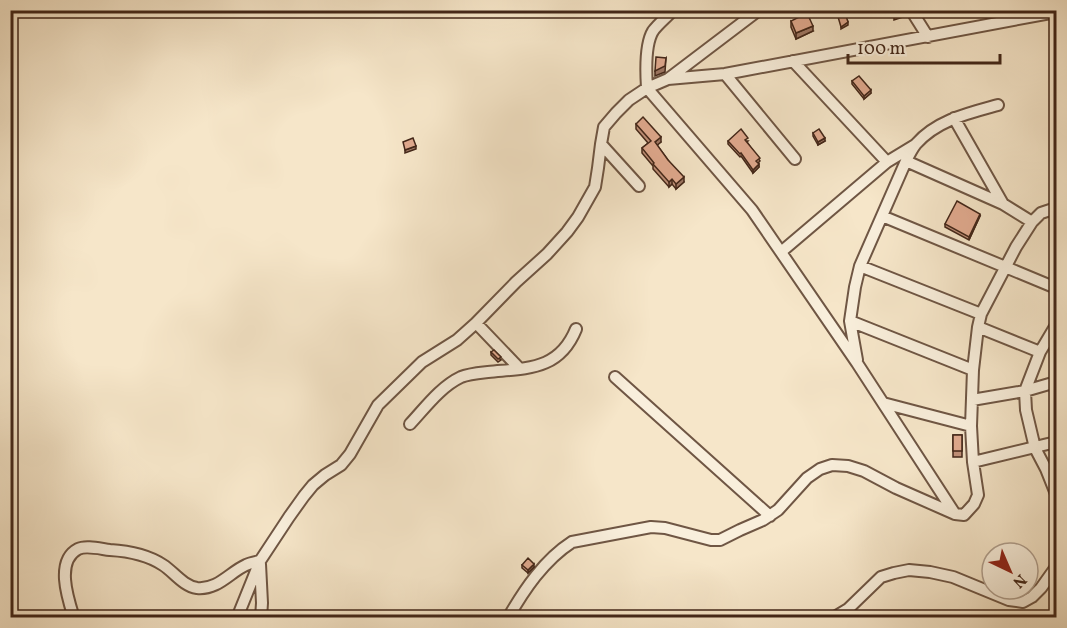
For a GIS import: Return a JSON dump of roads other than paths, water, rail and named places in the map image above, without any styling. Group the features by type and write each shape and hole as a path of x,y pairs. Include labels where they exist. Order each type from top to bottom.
{"street":[{"path":"673,10 654,31 650,39 647,88 752,210 884,403 955,514"},
{"path":"668,80 759,10"},
{"path":"911,10 928,37"},
{"path":"237,618 260,561 304,496 325,475 341,465 350,454 378,405 423,362 457,340 476,323 567,232 595,187 604,127 629,100 647,88 668,80 725,74 1056,12"},
{"path":"793,62 887,162"},
{"path":"725,74 795,159"},
{"path":"781,252 887,162 933,130 954,118 998,105"},
{"path":"954,118 1003,204"},
{"path":"601,144 639,186"},
{"path":"857,363 850,321 860,266 915,144"},
{"path":"906,161 1003,204 1032,222"},
{"path":"508,618 536,575 562,548 572,542 651,527 720,540 770,516 807,478 820,469 832,465 849,466 864,471 955,514 964,515 974,504 978,495 971,426 973,370 981,314 1016,247 1032,222 1041,213 1056,208"},
{"path":"882,216 1056,288"},
{"path":"860,266 981,314"},
{"path":"850,321 973,370"},
{"path":"476,323 520,369"},
{"path":"1056,325 1040,352 1025,391 1026,410 1035,448 1056,494"},
{"path":"978,327 1040,352"},
{"path":"410,424 431,400 462,377 536,367 561,354 576,329"},
{"path":"615,377 770,516"},
{"path":"972,400 1025,391 1056,382"},
{"path":"884,403 971,426"},
{"path":"973,462 1056,442"},
{"path":"74,618 64,570 67,561 77,549 111,550 142,556 162,564 184,583 200,588 214,585 245,565 260,561"},
{"path":"260,561 261,618"},
{"path":"833,618 848,609 880,577 894,573 909,570 953,577 1009,600 1023,602 1041,588 1056,567"},
{"path":"10,612 15,618"}]}
